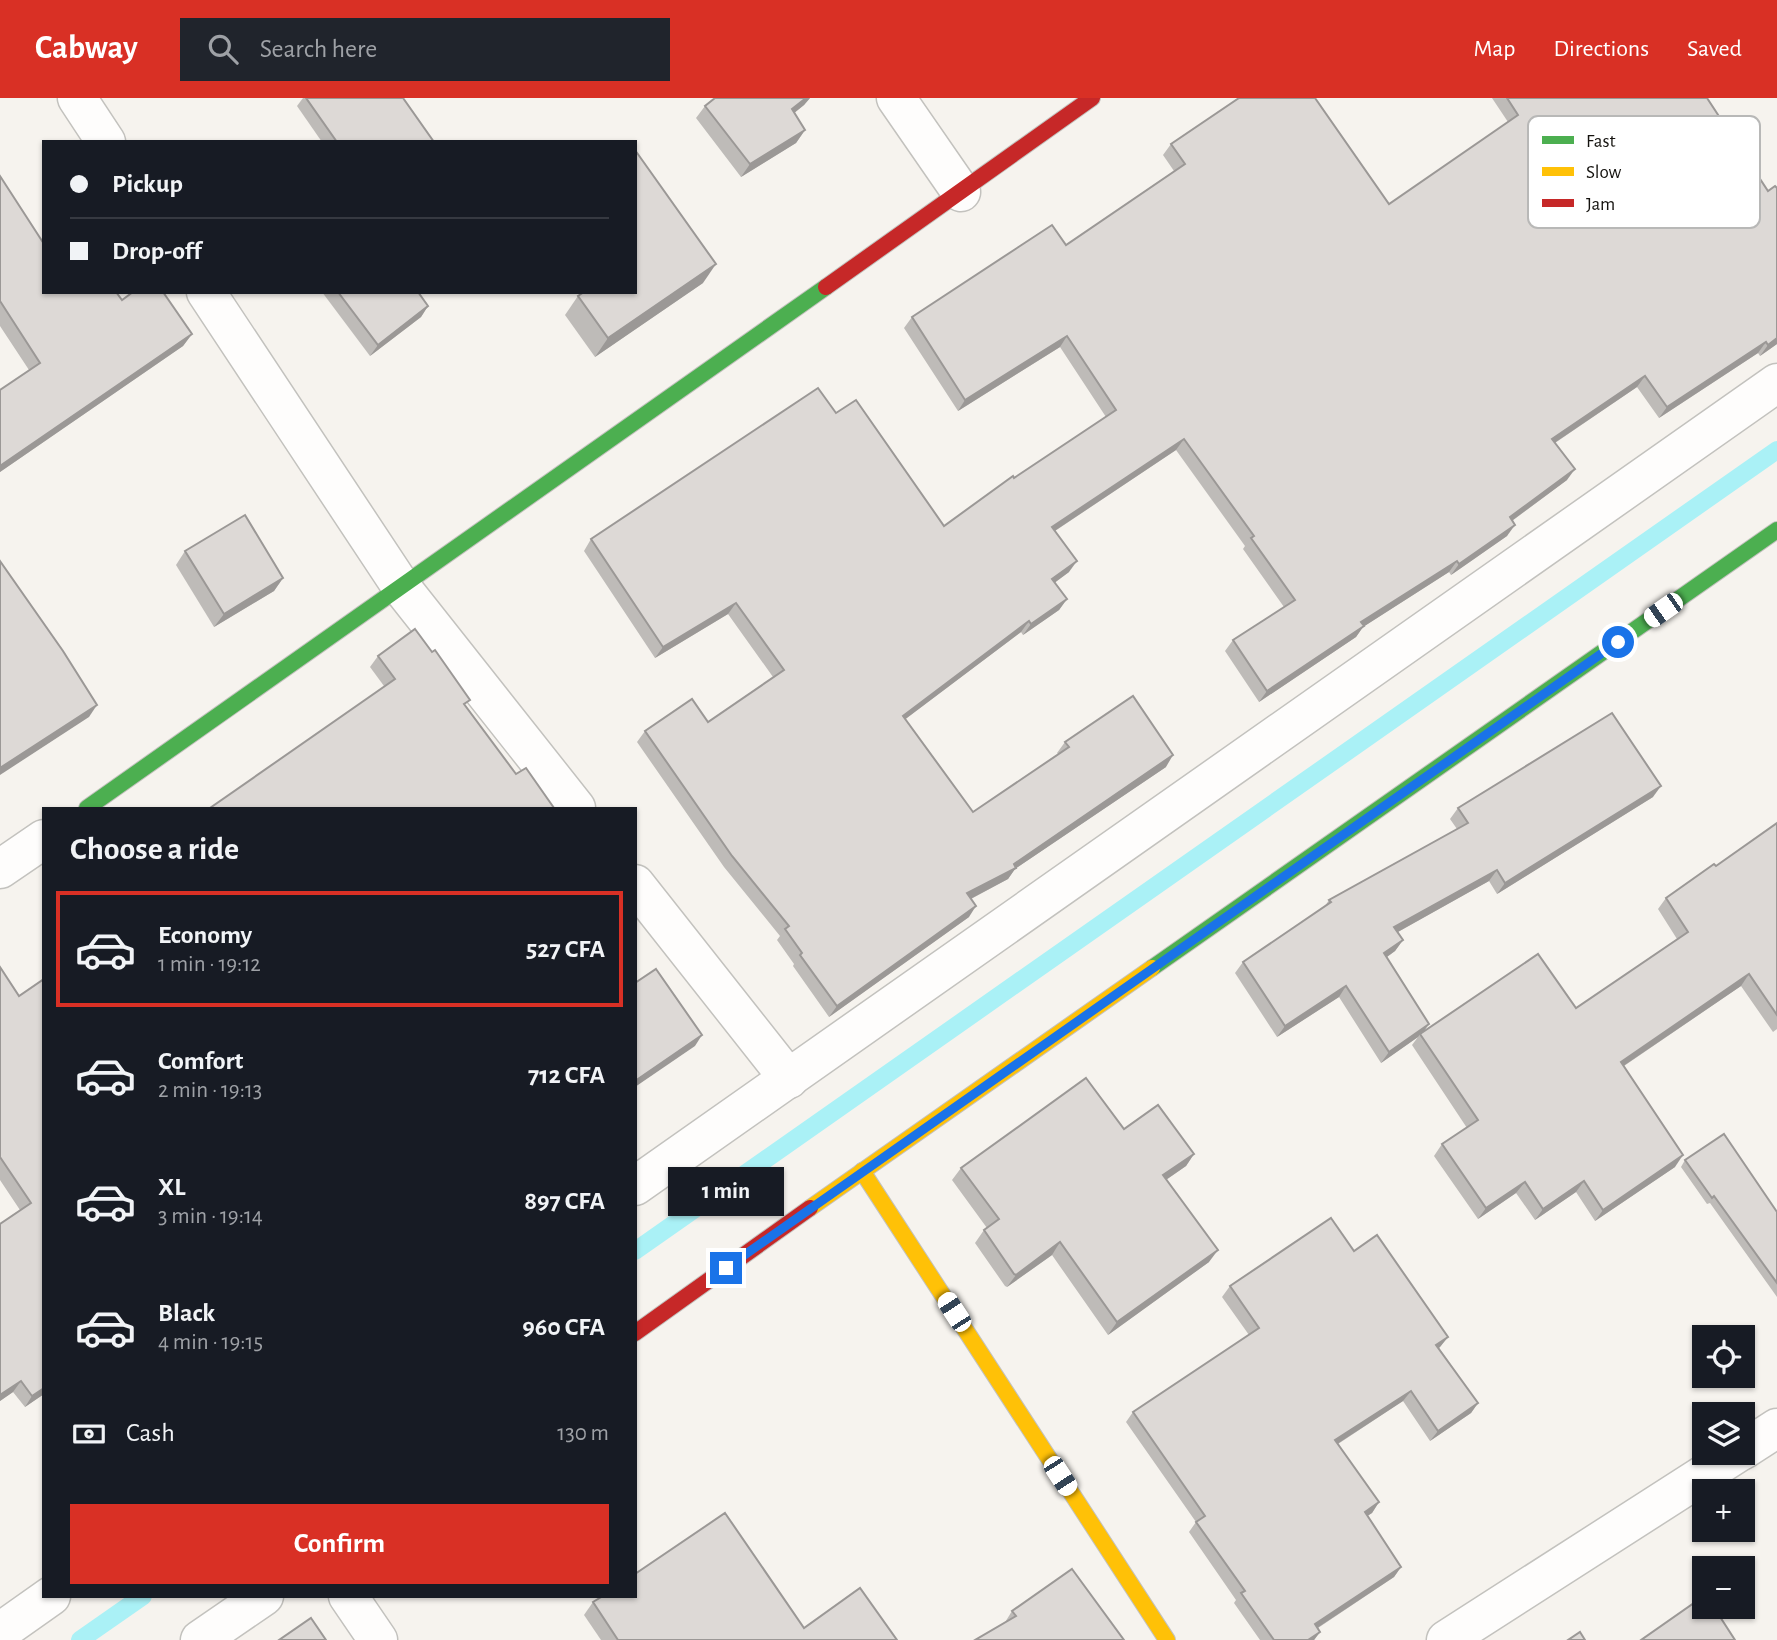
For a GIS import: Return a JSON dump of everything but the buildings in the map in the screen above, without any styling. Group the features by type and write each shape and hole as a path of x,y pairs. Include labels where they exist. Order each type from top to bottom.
{"street":[{"path":"77,98 105,140"},
{"path":"896,98 961,192"},
{"path":"88,807 1092,98"},
{"path":"207,294 402,588 575,807"},
{"path":"637,1185 1777,383"},
{"path":"637,1332 1777,530"},
{"path":"0,869 42,840"},
{"path":"637,887 789,1079"},
{"path":"862,1171 1167,1640"},
{"path":"1755,1442 1777,1428"},
{"path":"1446,1640 1718,1465"},
{"path":"0,1632 48,1598"},
{"path":"200,1640 261,1598"},
{"path":"349,1598 377,1640"}],"waterway":[{"path":"637,1250 1777,450"},
{"path":"80,1640 140,1598"}],"traffic: fast":[{"path":"88,807 826,287"},
{"path":"1152,968 1777,530"}],"traffic: slow":[{"path":"810,1208 1152,968"},
{"path":"862,1171 1167,1640"}],"traffic: jam":[{"path":"826,287 1092,98"},
{"path":"637,1332 810,1208"}],"route":[{"path":"726,1268 1618,642"}]}
